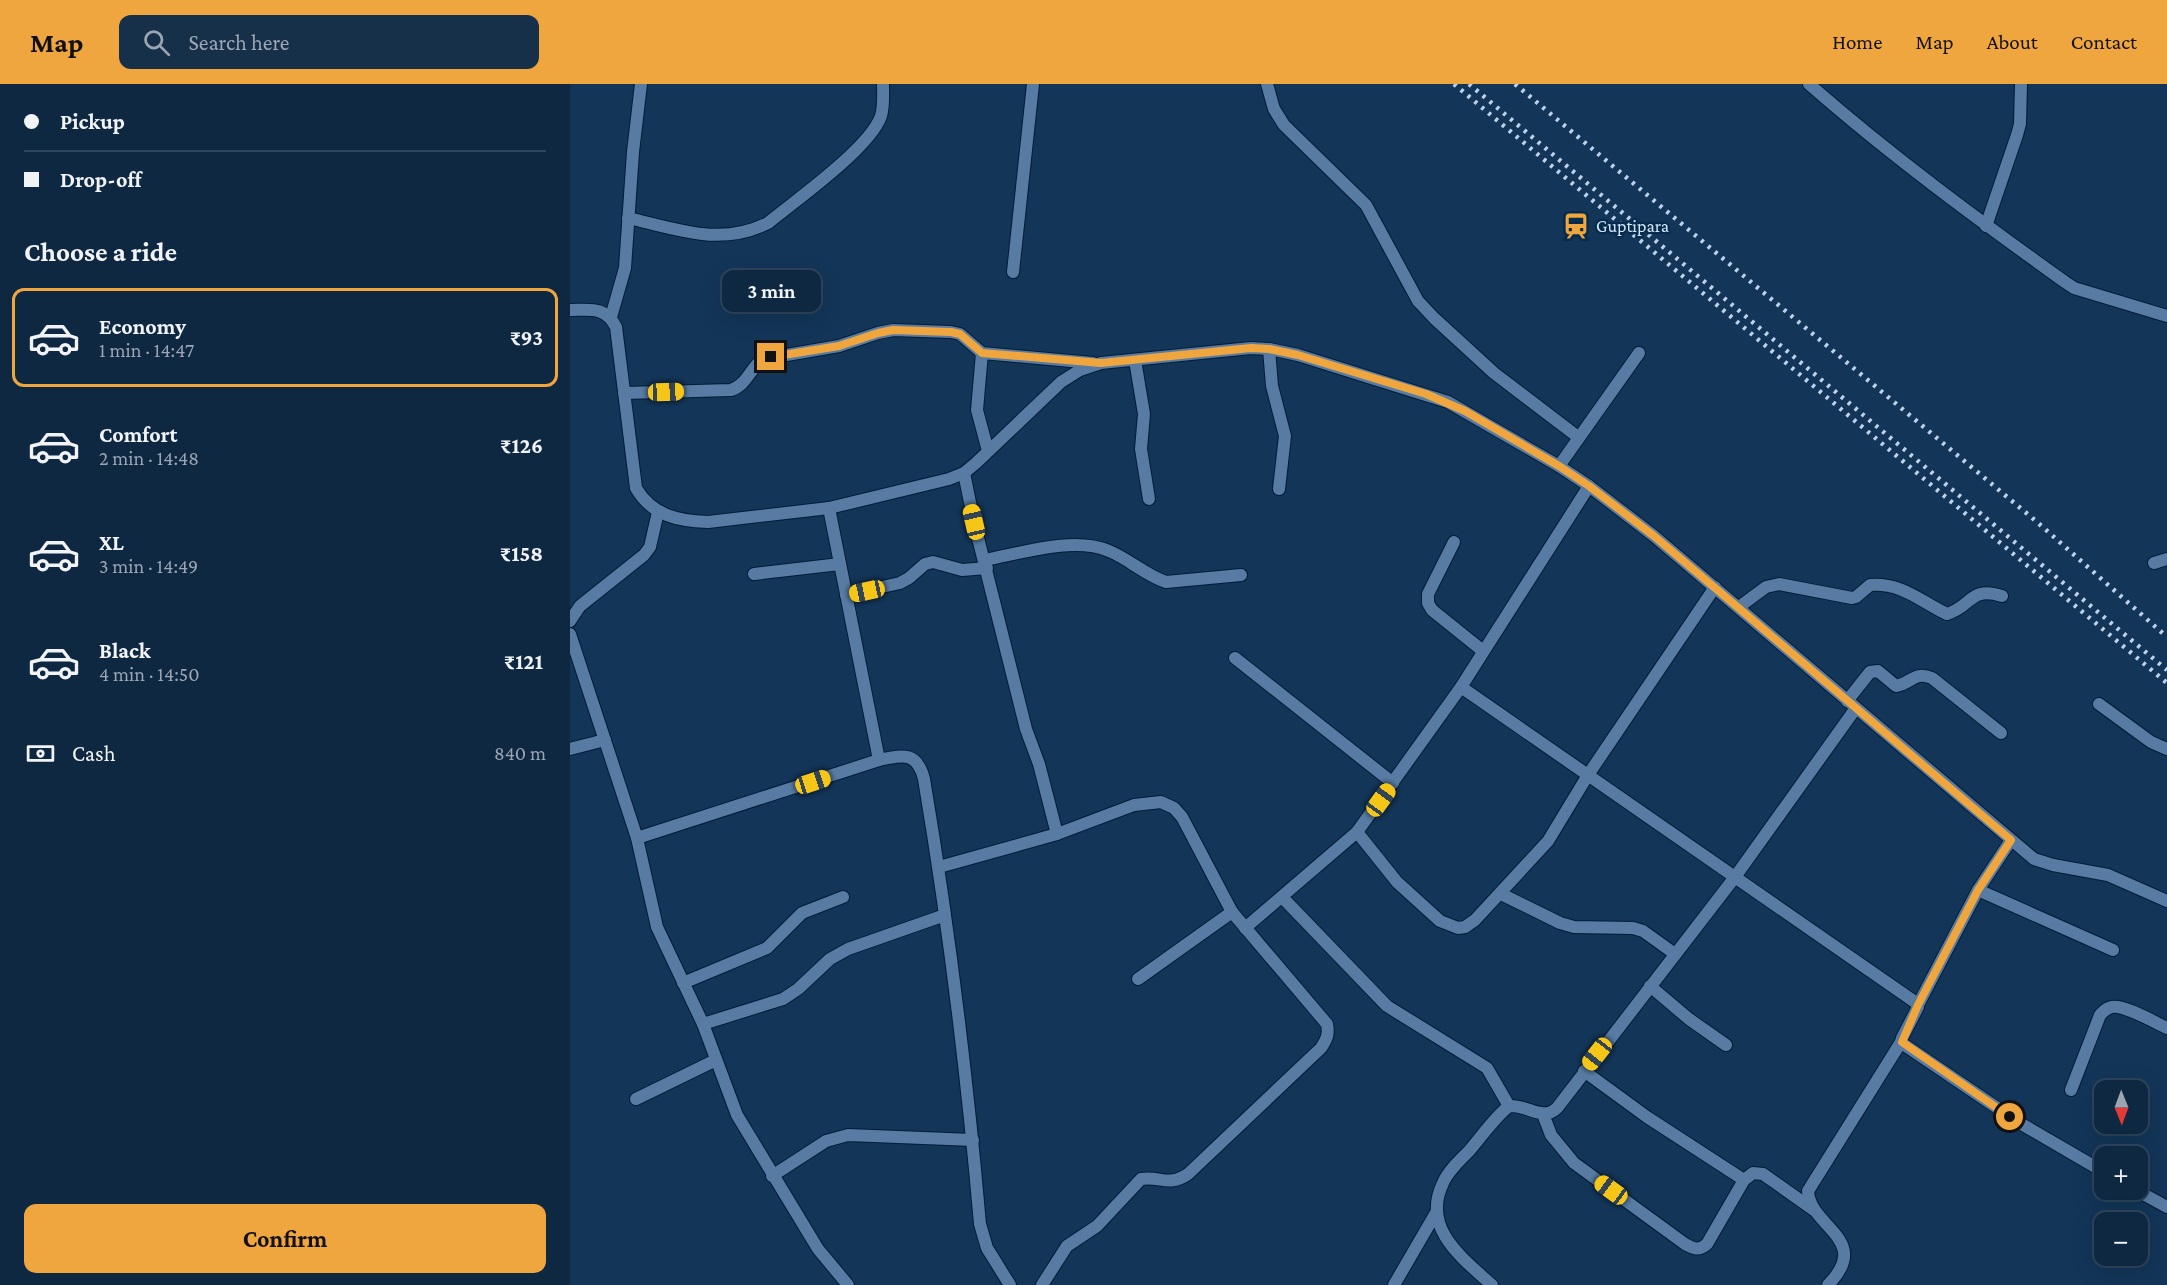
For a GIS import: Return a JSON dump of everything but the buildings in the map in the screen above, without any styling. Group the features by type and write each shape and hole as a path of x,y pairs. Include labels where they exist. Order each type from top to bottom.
{"street":[{"path":"611,317 625,267 635,130 641,84"},
{"path":"628,218 712,236 751,232 768,224 863,145 882,115 883,84"},
{"path":"1013,272 1033,84"},
{"path":"1267,84 1274,110 1284,125 1366,205 1418,301 1486,366 1578,437"},
{"path":"1809,84 1873,139 1986,226 2074,288 2167,316"},
{"path":"1986,226 2020,124 2021,84"},
{"path":"570,310 604,312 611,317 616,327 636,488 643,500 658,512 690,521 708,522 829,508 949,479 964,473 1061,382 1080,370 1101,363"},
{"path":"624,393 731,390 739,388 756,364 763,359 839,346 893,330 960,334 982,353 1101,363 1251,348 1269,349 1298,355 1448,402 1559,466 1654,536 2034,859 2042,863 2108,875 2167,901"},
{"path":"1269,349 1272,386 1285,436 1279,489"},
{"path":"982,353 977,410 988,451"},
{"path":"1559,466 1639,353"},
{"path":"1135,360 1144,414 1141,449 1149,499"},
{"path":"964,473 974,522 1026,729 1039,764 1056,834"},
{"path":"1245,928 1357,832 1461,687 1589,486"},
{"path":"829,508 879,760"},
{"path":"570,621 580,606 644,555 650,547 658,512"},
{"path":"1454,542 1428,594 1428,603 1432,610 1483,651"},
{"path":"846,595 900,583 925,564 933,562 962,570 1068,545 1084,545 1110,551 1156,579 1166,582 1241,575"},
{"path":"2154,563 2167,559"},
{"path":"754,574 840,564"},
{"path":"1739,607 1766,587 1779,584 1852,598 1870,585 1889,584 1947,614 1979,593 1988,592 2002,596"},
{"path":"1357,832 1397,882 1440,921 1458,928 1465,927 1501,894 1548,841 1588,775 1715,587"},
{"path":"570,634 637,838 657,927 703,1024 737,1115 818,1249 848,1285"},
{"path":"1235,658 1392,783"},
{"path":"1509,1106 1524,1107 1543,1114 1554,1112 1735,877 1852,705 1866,675 1878,671 1896,686 1916,676 1924,675 1932,678 2001,733"},
{"path":"1461,687 1918,1005"},
{"path":"2099,704 2151,742 2167,749"},
{"path":"570,749 605,740"},
{"path":"637,838 879,760 908,756 915,760 921,769 939,867 965,1058 982,1237 1010,1285"},
{"path":"939,867 1056,834 1134,805 1161,802 1174,808 1182,817 1232,912 1322,1017 1329,1032 1321,1048 1188,1174 1170,1182 1153,1178 1141,1179 1134,1185 1097,1226 1067,1246 1042,1285"},
{"path":"1814,1209 1808,1196 1810,1186 1902,1042 1918,1005 1978,890 2011,840"},
{"path":"1978,890 2113,950"},
{"path":"1501,894 1560,923 1574,927 1642,930 1674,954"},
{"path":"683,983 767,948 802,913 843,897"},
{"path":"1282,897 1387,1006 1487,1068 1509,1106"},
{"path":"1138,979 1232,912"},
{"path":"703,1024 783,999 798,989 830,959 848,949 945,915"},
{"path":"1650,986 1689,1019 1726,1045"},
{"path":"2071,1090 2100,1015 2107,1008 2114,1006 2122,1008 2167,1028"},
{"path":"1902,1042 2010,1117 2094,1166"},
{"path":"636,1099 716,1060"},
{"path":"1584,1071 1647,1117 1744,1180"},
{"path":"1394,1285 1437,1211 1443,1183 1449,1173 1509,1106"},
{"path":"1543,1114 1551,1135 1574,1163 1695,1249 1701,1249 1707,1244 1744,1180 1753,1173 1762,1174 1814,1209 1837,1234 1842,1244 1842,1263 1836,1277 1828,1285"},
{"path":"772,1176 836,1137 973,1140"},
{"path":"2148,1197 2167,1207"},
{"path":"1437,1211 1450,1246 1492,1285"}],"railway":[{"path":"1454,84 2167,683"},
{"path":"1469,84 2167,670"},
{"path":"1515,84 2037,522 2167,637"}],"place":[{"name":"Guptipara","path":"1576,226"}],"route":[{"path":"771,357 823,350 893,330 960,334 982,353 1101,363 1251,348 1269,349 1298,355 1448,402 1559,466 1654,536 2011,840 1978,890 1902,1038 1904,1044 2010,1117"}]}
